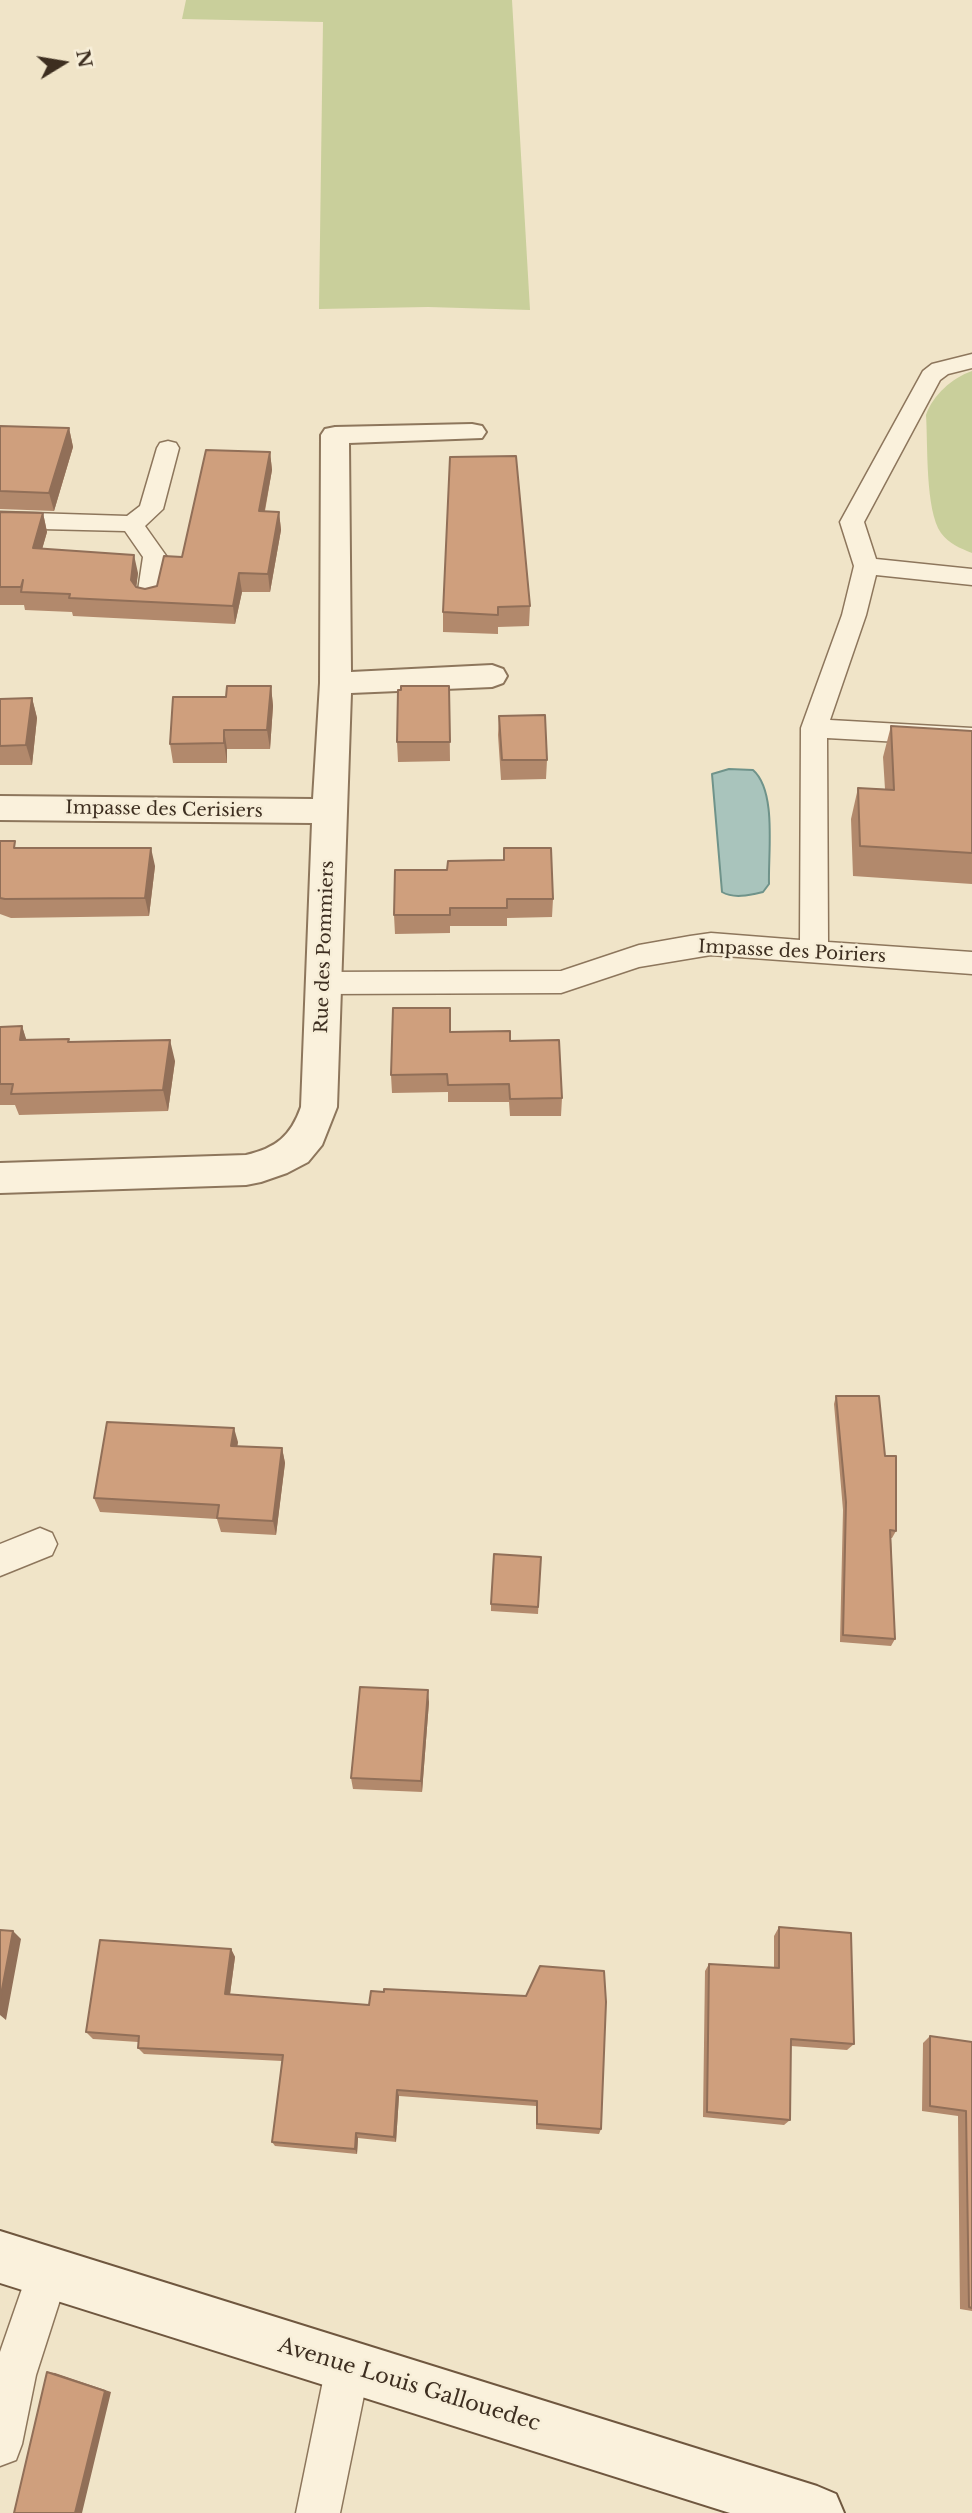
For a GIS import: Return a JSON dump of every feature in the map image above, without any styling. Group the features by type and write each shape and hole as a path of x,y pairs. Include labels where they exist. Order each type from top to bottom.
{"street":[{"name":"Rue des Pommiers","path":"0,1178 246,1170 276,1164 298,1151 313,1130 319,1107 336,683 335,435 472,432"},
{"path":"336,683 492,676"},
{"name":"Impasse des Cerisiers","path":"0,808 329,811"},
{"name":"Avenue Louis Gallouedec","path":"0,2257 817,2513"}],"lane":[{"path":"814,952 814,729 854,615 866,566 852,522 931,376 940,369 972,361"},
{"path":"0,520 132,524 151,509 168,448"},
{"path":"132,524 155,557 149,597"},
{"path":"866,566 972,577"},
{"path":"814,729 972,737"},
{"name":"Impasse des Poiriers","path":"324,984 561,982 586,977 626,960 672,947 711,944 972,962"},
{"path":"0,1560 40,1544"},
{"path":"0,2444 15,2375 48,2272"},
{"path":"318,2513 348,2365"}],"green space":[{"path":"186,0 512,0 530,310 428,307 319,309 323,22 182,19"},
{"path":"972,371 972,553 948,540 936,523 930,493 926,415 944,388"}],"water":[{"path":"729,769 753,770 761,780 765,792 770,823 769,884 763,892 737,896 722,892 712,774"}],"building":[{"path":"0,426 69,428 49,493 0,491"},
{"path":"206,450 270,452 259,511 279,512 268,574 239,573 233,606 69,598 70,594 21,592 23,580 21,587 0,587 0,512 43,513 33,548 134,555 131,580 136,587 145,589 157,586 164,556 182,557"},
{"path":"516,456 530,606 498,607 498,615 443,612 450,457"},
{"path":"227,686 271,686 267,730 224,730 224,743 170,744 173,697 226,697"},
{"path":"401,686 449,686 450,742 397,742 398,690 401,690"},
{"path":"32,698 26,745 0,746 0,699"},
{"path":"545,715 547,760 502,760 499,716"},
{"path":"891,726 972,731 972,853 860,846 858,788 894,790"},
{"path":"0,841 15,841 14,848 151,848 145,898 0,898"},
{"path":"504,848 551,848 553,899 507,899 507,908 450,908 450,915 394,915 395,870 447,870 448,861 504,860"},
{"path":"393,1008 450,1008 450,1032 510,1031 510,1041 559,1040 562,1098 510,1099 509,1084 448,1085 447,1074 391,1075"},
{"path":"22,1026 20,1040 170,1040 163,1090 11,1094 13,1084 0,1084 0,1027"},
{"path":"836,1396 879,1396 885,1456 896,1456 896,1531 890,1530 895,1639 843,1635 846,1502"},
{"path":"107,1422 234,1428 231,1446 282,1448 273,1521 217,1518 219,1505 94,1498"},
{"path":"494,1554 541,1557 538,1607 491,1604"},
{"path":"360,1687 428,1690 421,1781 351,1778"},
{"path":"779,1927 851,1933 854,2044 791,2039 790,2120 707,2112 709,1964 779,1968"},
{"path":"0,1930 13,1931 0,2000"},
{"path":"100,1940 231,1949 225,1994 369,2005 371,1991 384,1992 384,1989 526,1996 540,1966 604,1971 606,2002 601,2129 537,2124 537,2101 397,2090 394,2137 356,2133 355,2149 272,2142 283,2055 138,2048 139,2036 86,2032"},
{"path":"930,2036 972,2042 972,2308 969,2307 966,2111 930,2106"},
{"path":"47,2372 105,2391 75,2513 14,2513"}]}
